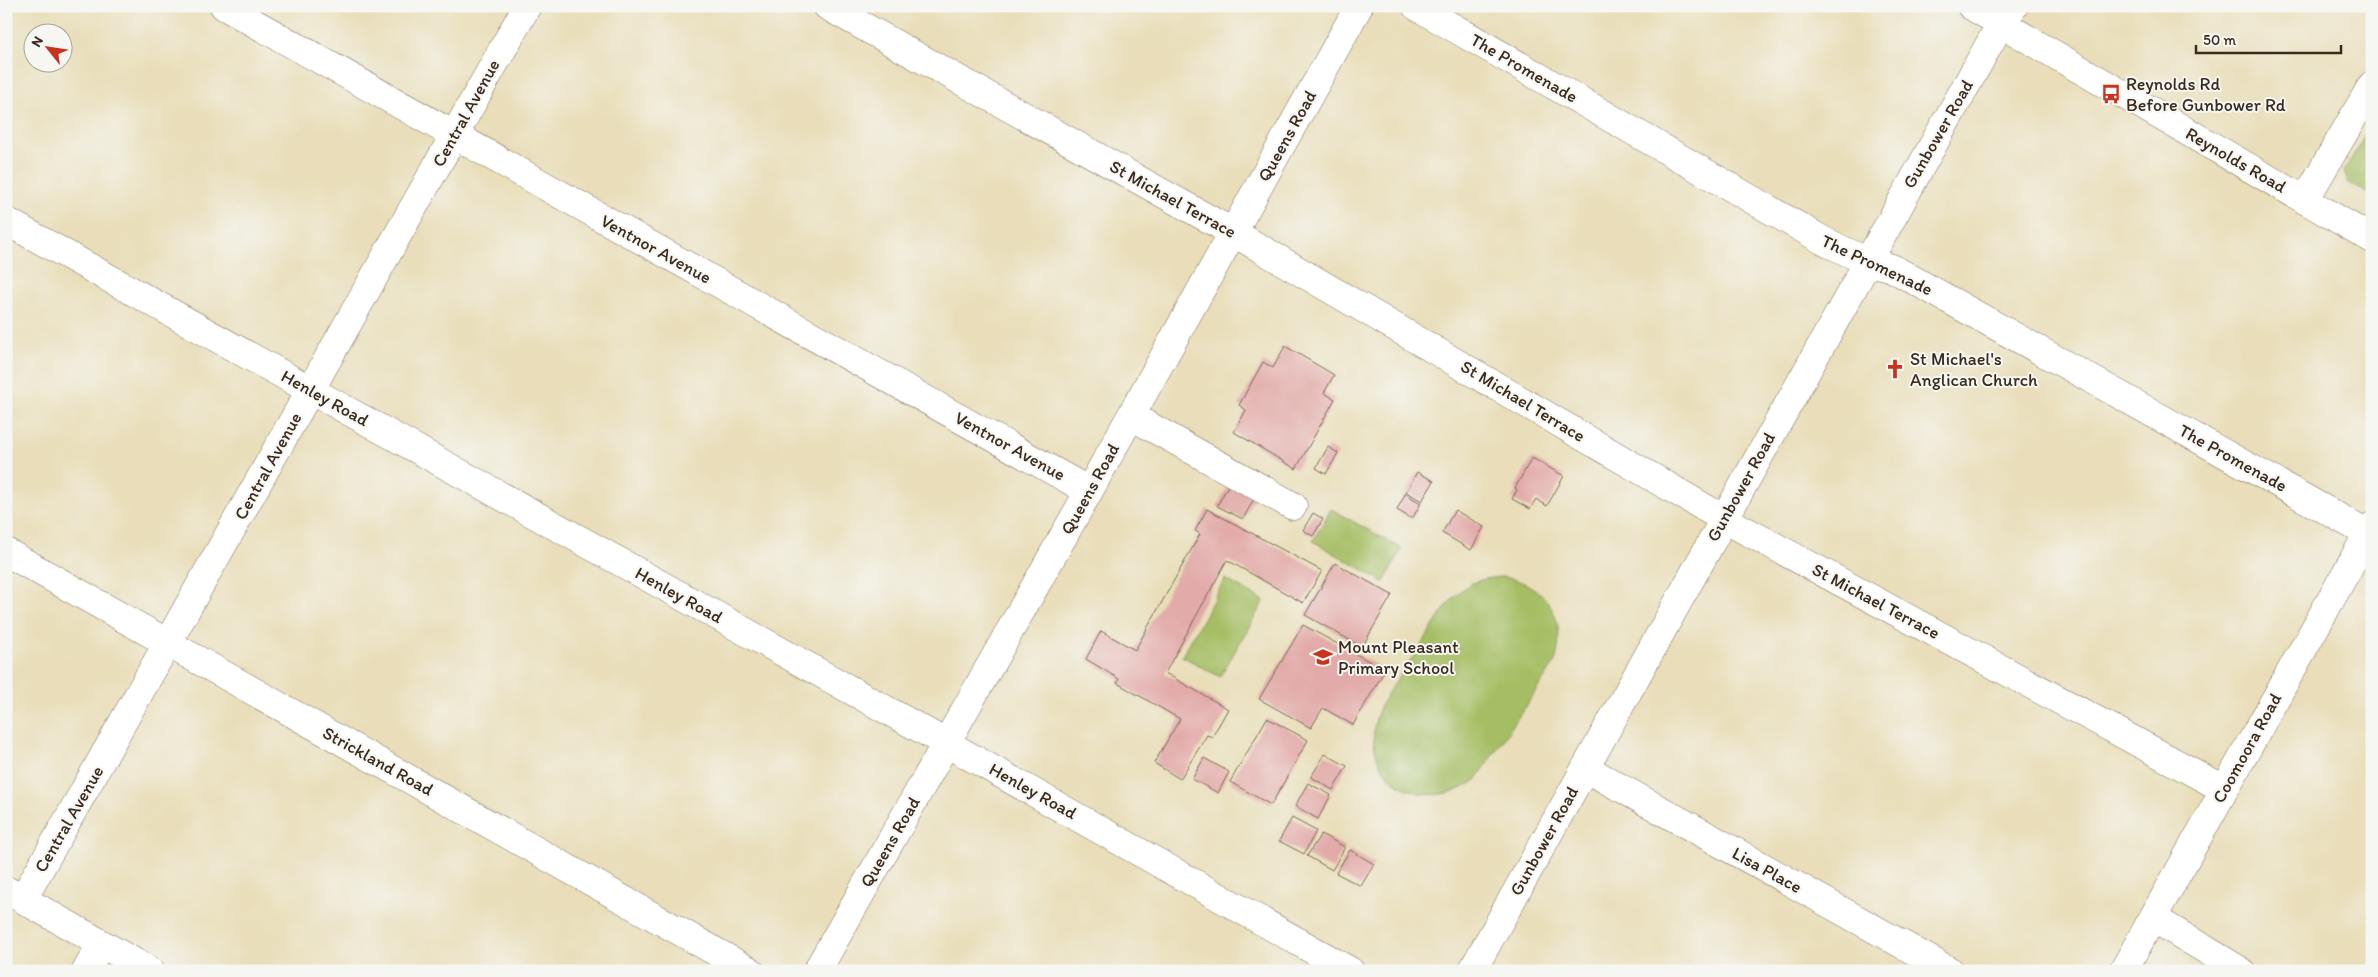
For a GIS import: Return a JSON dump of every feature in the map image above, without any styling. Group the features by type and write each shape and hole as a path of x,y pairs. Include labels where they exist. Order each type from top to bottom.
{"street":[{"name":"Ventnor Avenue","path":"224,6 1090,491"},
{"name":"Central Avenue","path":"15,894 169,644 526,6"},
{"name":"St Michael Terrace","path":"827,6 1234,232 1724,519 2224,789"},
{"name":"Queens Road","path":"817,971 1090,491 1359,6"},
{"name":"The Promenade","path":"1416,6 1824,240 1866,261 1892,268 2370,529"},
{"name":"Reynolds Road","path":"1970,6 2007,12 2123,86 2309,194 2372,239"},
{"name":"Gunbower Road","path":"1472,971 1866,261 2007,12"},
{"path":"2309,194 2372,85"},
{"name":"Reynolds Road","path":"2309,194 2372,220"},
{"name":"Henley Road","path":"6,221 448,468 946,742 1350,971"},
{"path":"1131,416 1293,506"},
{"name":"Coomoora Road","path":"2123,971 2370,529"},
{"name":"Strickland Road","path":"6,552 750,971"},
{"name":"Lisa Place","path":"1585,768 1950,971"},
{"path":"15,894 150,971"},
{"path":"2153,918 2241,971"},
{"path":"86,971 101,944"}],"green space":[{"path":"2372,124 2372,196 2348,182 2344,171"},
{"path":"1331,509 1402,549 1384,582 1313,541"},
{"path":"1502,577 1532,587 1543,596 1551,607 1559,634 1554,664 1476,780 1459,790 1441,794 1423,794 1406,788 1392,779 1381,766 1375,749 1374,728 1381,706 1451,601 1467,586 1486,579"},
{"path":"1225,579 1264,601 1220,677 1182,656"}],"building":[{"path":"1285,346 1334,375 1324,393 1335,399 1296,469 1234,432 1246,410 1239,405 1263,362 1273,368"},
{"path":"1328,447 1338,453 1326,474 1316,468"},
{"path":"1532,458 1564,476 1547,506 1536,499 1530,509 1512,499 1517,490 1515,488"},
{"path":"1417,472 1434,481 1422,501 1406,492"},
{"path":"1230,482 1255,497 1243,519 1217,506"},
{"path":"1405,494 1421,503 1412,519 1397,510"},
{"path":"1207,509 1322,571 1303,603 1227,560 1165,673 1228,709 1212,737 1207,735 1180,779 1154,763 1180,719 1117,683 1119,679 1086,659 1101,631 1135,650 1200,534 1195,531"},
{"path":"1455,510 1484,527 1471,550 1442,533"},
{"path":"1313,513 1323,519 1313,536 1303,530"},
{"path":"1335,563 1392,595 1362,647 1305,615"},
{"path":"1303,625 1385,670 1353,725 1323,708 1311,728 1259,699"},
{"path":"1267,718 1308,740 1271,805 1230,782"},
{"path":"1325,754 1347,766 1333,790 1311,777"},
{"path":"1204,758 1229,772 1218,793 1192,779"},
{"path":"1308,783 1331,795 1318,819 1295,806"},
{"path":"1292,818 1316,831 1304,854 1279,841"},
{"path":"1321,834 1345,847 1332,870 1307,856"},
{"path":"1350,850 1374,864 1361,886 1336,873"}],"place":[{"name":"Reynolds Rd Before Gunbower Rd","path":"2111,94"},
{"name":"St Michael's Anglican Church","path":"1895,369"},
{"name":"Mount Pleasant Primary School","path":"1323,657"}]}
